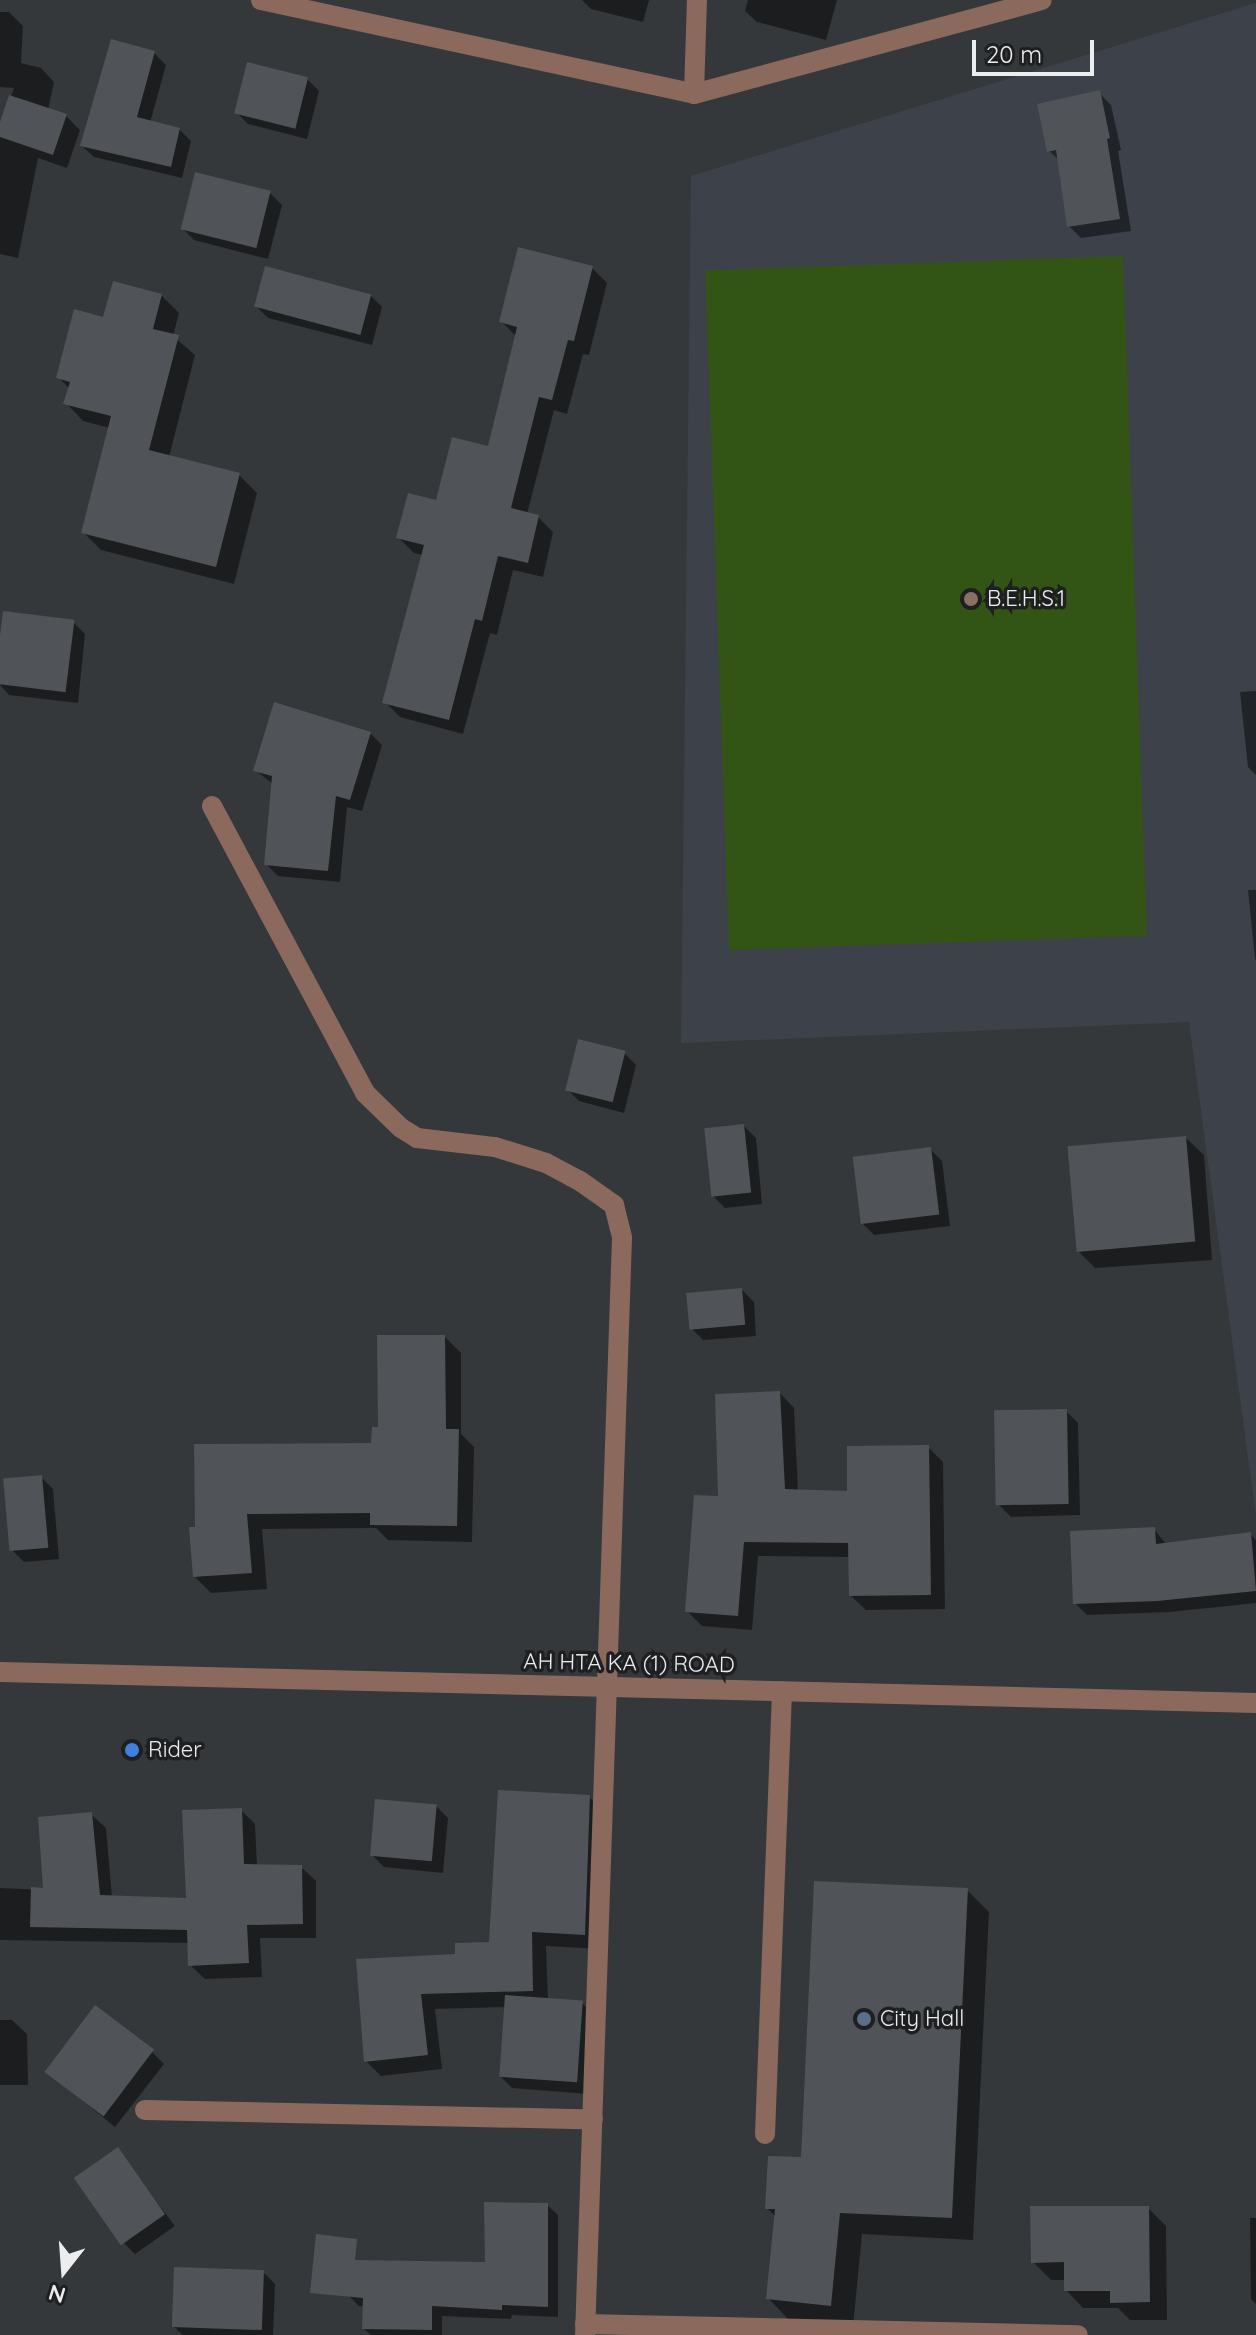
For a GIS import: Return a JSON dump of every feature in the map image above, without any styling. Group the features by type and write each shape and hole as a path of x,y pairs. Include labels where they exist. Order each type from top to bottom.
{"street":[{"path":"261,0 694,94 1042,0"},
{"path":"694,94 697,0"},
{"path":"212,806 365,1093 401,1128 417,1138 495,1147 546,1163 580,1181 614,1205 622,1238 585,2330 1078,2335"},
{"name":"AH HTA KA (1) ROAD","path":"0,1672 1256,1703"},
{"path":"765,2134 782,1691"},
{"path":"145,2110 593,2119"}],"shaded area":[{"name":"B.E.H.S.1","path":"1256,3 1256,1516 1189,1022 681,1043 691,176"}],"green space":[{"path":"1123,256 1147,936 729,950 705,271"}],"building":[{"path":"111,39 155,51 137,117 180,128 171,167 80,146"},
{"path":"247,62 308,77 295,129 234,113"},
{"path":"1100,90 1110,138 1107,139 1120,219 1067,227 1056,150 1047,152 1037,104"},
{"path":"9,95 67,114 53,155 0,137 0,122"},
{"path":"195,172 271,191 256,248 181,229"},
{"path":"518,247 593,266 574,341 568,340 552,400 539,397 511,508 539,515 528,563 498,556 482,621 475,619 449,720 382,703 424,545 396,538 408,493 436,500 452,437 488,446 517,327 499,322"},
{"path":"265,266 371,294 360,335 254,307"},
{"path":"113,281 162,294 153,329 179,335 149,450 240,473 216,567 81,533 111,416 63,404 70,382 56,378 74,309 103,317"},
{"path":"3,611 74,620 66,692 0,684"},
{"path":"274,702 371,732 350,800 336,796 328,871 264,865 272,776 253,771"},
{"path":"578,1039 626,1051 613,1102 565,1090"},
{"path":"744,1124 751,1193 711,1197 704,1128"},
{"path":"1186,1136 1195,1242 1077,1252 1067,1146"},
{"path":"931,1147 939,1214 861,1224 853,1157"},
{"path":"742,1288 745,1325 689,1330 686,1293"},
{"path":"377,1335 445,1335 446,1429 459,1429 457,1526 370,1525 370,1513 247,1514 252,1573 193,1577 189,1527 195,1527 194,1444 371,1443 372,1427 378,1427"},
{"path":"780,1391 785,1489 847,1491 847,1446 929,1445 931,1595 849,1596 848,1543 744,1542 738,1616 685,1612 694,1495 718,1496 715,1394"},
{"path":"1067,1409 1069,1504 996,1505 994,1410"},
{"path":"42,1475 48,1548 10,1551 3,1478"},
{"path":"1155,1527 1156,1544 1251,1532 1256,1591 1157,1601 1073,1604 1070,1531"},
{"path":"498,1790 590,1795 585,1935 532,1932 533,1991 421,1994 428,2055 364,2062 356,1959 455,1954 455,1943 489,1942"},
{"path":"375,1799 437,1804 432,1861 370,1856"},
{"path":"242,1808 244,1864 302,1865 303,1924 247,1925 249,1963 188,1966 187,1930 30,1927 31,1887 43,1888 38,1817 92,1812 100,1895 186,1898 182,1810"},
{"path":"814,1881 968,1888 952,2218 840,2213 831,2306 766,2299 775,2209 765,2209 768,2156 801,2157"},
{"path":"505,1995 583,2000 577,2082 499,2077"},
{"path":"95,2005 154,2050 104,2117 44,2072"},
{"path":"118,2147 165,2214 121,2245 74,2178"},
{"path":"484,2202 548,2203 548,2307 502,2305 502,2310 432,2306 432,2330 362,2329 363,2298 310,2293 316,2234 357,2239 355,2260 485,2262"},
{"path":"1030,2206 1149,2206 1150,2302 1110,2303 1110,2291 1064,2291 1064,2262 1031,2263"},
{"path":"174,2267 264,2270 262,2330 172,2327"}],"place":[{"name":"B.E.H.S.1","path":"971,599"},
{"name":"Rider","path":"132,1750"},
{"name":"City Hall","path":"864,2019"}]}
